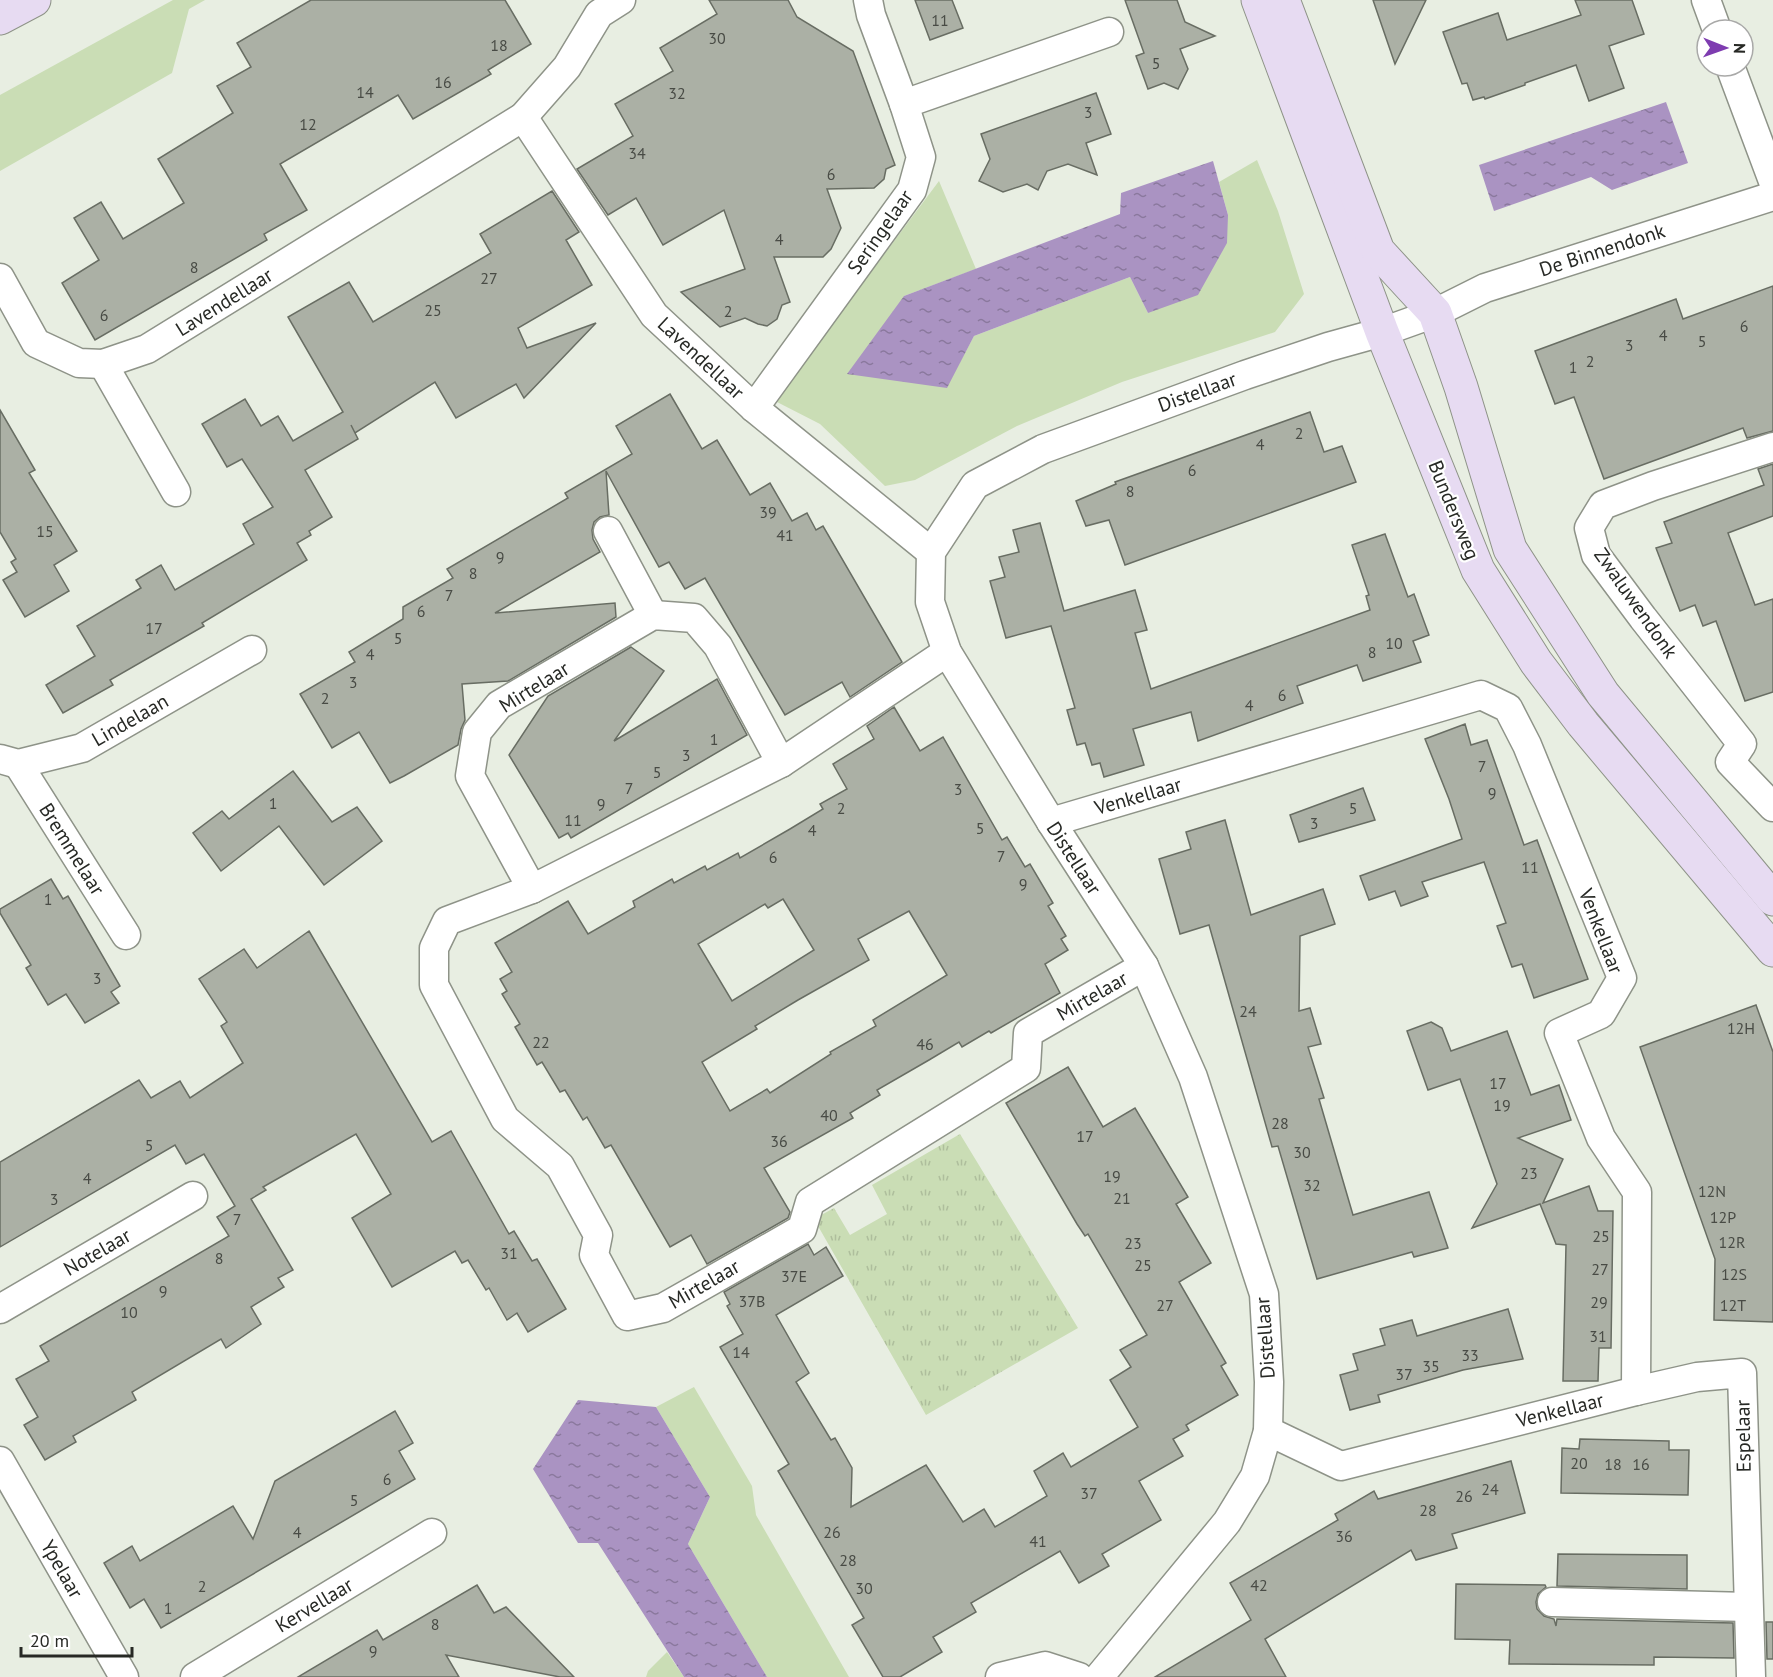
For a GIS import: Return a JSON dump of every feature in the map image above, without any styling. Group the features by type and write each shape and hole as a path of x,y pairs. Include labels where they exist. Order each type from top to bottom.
{"street":[{"path":"0,18 34,0"},
{"name":"Lavendellaar","path":"0,278 36,343 79,363 104,364 147,349 523,117 567,67 599,14 621,0"},
{"name":"Seringelaar","path":"754,408 912,190 921,158 868,0"},
{"name":"Bundersweg","path":"1258,0 1382,332 1478,570 1536,662 1583,724 1773,950"},
{"name":"Bundersweg","path":"1283,0 1378,251 1435,312 1461,387 1510,549 1603,694 1773,899"},
{"path":"1706,0 1713,18"},
{"path":"904,104 1109,32"},
{"path":"1734,78 1773,181"},
{"name":"Lavendellaar","path":"523,117 654,315 754,408 931,552"},
{"name":"De Binnendonk","path":"1435,312 1485,288 1773,196"},
{"name":"Distellaar","path":"1099,1677 1227,1522 1255,1476 1268,1431 1269,1382 1264,1294 1193,1077 1144,966 1051,822 947,652 930,602 931,552 975,485 1043,449 1245,375 1328,346 1382,332 1435,312"},
{"path":"104,364 176,492"},
{"name":"Zwaluwendonk","path":"1773,447 1653,486 1603,505 1589,528 1596,555 1742,744 1730,762 1773,807"},
{"path":"608,531 653,615 694,618 718,646 781,763"},
{"name":"Mirtelaar","path":"532,889 470,776 477,732 499,705 653,615"},
{"name":"Lindelaan","path":"9,761 82,748 252,650"},
{"name":"Mirtelaar","path":"947,652 781,763 532,889 447,921 434,948 435,986 505,1119 560,1166 598,1235 594,1255 627,1316 663,1308 802,1228 810,1202 1026,1068 1028,1033 1144,966"},
{"name":"Venkellaar","path":"1051,822 1481,694 1508,708 1527,745 1622,978 1601,1014 1560,1033 1601,1138 1637,1192 1636,1391 1341,1466 1268,1431"},
{"name":"Bremmelaar","path":"9,761 126,935"},
{"name":"Notelaar","path":"0,1308 193,1196"},
{"name":"Espelaar","path":"1636,1391 1697,1377 1742,1372 1751,1677"},
{"name":"Ypelaar","path":"0,1461 124,1677"},
{"name":"Kervellaar","path":"195,1677 432,1533"},
{"path":"1552,1602 1748,1607"},
{"path":"1000,1677 1045,1666 1079,1677"}],"green space":[{"path":"173,0 205,0 189,9 172,73 0,171 0,95"},
{"path":"1257,160 1278,211 1304,294 1275,332 1122,382 1017,426 915,480 885,486 820,424 777,402 812,351 939,181 976,269 904,296 946,388 974,336 1130,277 1148,313 1228,215 1219,182"},
{"path":"960,1134 1078,1328 926,1415 814,1219 834,1208 850,1235 887,1214 872,1185"},
{"path":"694,1387 752,1486 756,1515 849,1677 767,1677 688,1544 710,1497 656,1407"},
{"path":"667,1652 684,1677 646,1677 648,1671"}],"water":[{"path":"1666,102 1688,163 1612,190 1591,177 1494,211 1479,165"},
{"path":"1213,161 1228,215 1227,243 1198,295 1148,313 1130,277 974,336 947,388 847,374 904,296 1120,214 1121,193"},
{"path":"578,1400 656,1407 710,1497 688,1544 767,1677 684,1677 598,1543 578,1543 533,1469"}],"building":[{"path":"311,0 505,0 531,44 488,70 491,74 413,119 398,95 280,164 307,210 264,234 267,240 95,340 62,283 99,260 74,218 101,202 123,239 184,203 158,159 233,113 217,86 251,67 237,43"},
{"path":"709,0 788,0 797,17 853,51 895,165 886,169 884,179 874,188 827,189 841,228 831,249 823,257 774,257 790,302 782,305 777,319 767,326 745,318 720,327 681,292 745,269 724,210 663,245 636,198 608,215 577,169 633,136 615,104 673,71 660,48 717,14"},
{"path":"915,0 952,0 963,28 930,40"},
{"path":"1125,0 1177,0 1185,22 1215,36 1180,49 1188,69 1178,89 1164,83 1148,89 1136,56 1144,53"},
{"path":"1373,0 1426,0 1395,64"},
{"path":"1575,0 1632,0 1644,34 1609,46 1624,88 1589,101 1576,65 1485,99 1484,97 1473,100 1467,83 1462,84 1443,32 1498,13 1507,40 1581,15"},
{"path":"1096,93 1111,134 1086,143 1097,175 1068,164 1047,171 1038,190 1027,184 1003,192 979,181 990,159 981,134"},
{"path":"552,191 579,232 566,240 592,285 518,328 527,348 596,323 524,398 516,384 456,418 435,382 355,433 358,439 305,470 332,517 309,531 311,535 297,543 307,560 202,623 204,626 110,680 113,685 63,713 46,685 95,656 77,626 141,588 136,580 161,565 175,590 254,544 243,524 273,507 242,459 227,467 202,424 245,399 261,426 278,416 293,441 343,412 288,317 349,282 373,322 491,253 480,234"},
{"path":"1773,286 1773,431 1747,438 1743,428 1604,479 1574,397 1555,404 1535,351 1676,299 1683,319"},
{"path":"670,394 702,449 717,440 750,495 770,483 792,521 807,513 816,530 823,526 902,662 850,697 842,682 785,715 705,578 685,589 669,562 659,567 606,471 609,515 600,517 594,522 592,530 593,539 600,552 495,613 615,603 616,617 508,681 462,684 465,720 458,745 390,783 359,732 332,748 300,694 355,662 349,652 403,619 403,607 453,578 447,569 568,498 565,493 632,454 616,426"},
{"path":"0,410 35,470 29,473 77,551 54,565 69,591 25,617 3,580 17,572 11,562 16,559 0,532"},
{"path":"1310,412 1324,452 1342,446 1356,482 1125,565 1109,520 1086,526 1076,501 1116,484 1115,482"},
{"path":"1773,464 1773,516 1728,533 1755,605 1773,599 1773,692 1745,701 1716,621 1703,626 1695,605 1680,611 1656,548 1672,543 1664,522 1764,485 1758,469"},
{"path":"1040,523 1064,611 1135,590 1147,630 1135,633 1151,689 1370,610 1366,596 1369,595 1352,545 1385,534 1408,597 1414,594 1429,635 1413,641 1421,662 1363,681 1357,665 1297,686 1303,703 1198,741 1191,712 1133,729 1144,765 1104,777 1100,763 1092,765 1085,743 1077,745 1067,710 1075,708 1051,626 1006,638 990,581 1005,577 999,557 1019,552 1013,530"},
{"path":"631,647 664,671 614,741 717,679 747,735 571,838 568,833 559,838 509,755 548,696"},
{"path":"894,707 920,751 943,737 1002,840 1007,837 1025,867 1030,864 1053,903 1048,906 1066,936 1061,939 1068,950 1045,964 1060,993 991,1033 989,1031 962,1047 959,1042 877,1090 880,1095 850,1113 853,1118 764,1168 790,1212 788,1218 707,1264 691,1235 670,1247 611,1145 605,1148 587,1117 583,1120 565,1090 560,1092 542,1062 537,1065 515,1027 520,1024 502,994 507,991 500,979 512,972 495,943 568,901 588,934 635,907 633,901 672,879 674,883 705,866 707,870 738,853 740,858 790,829 823,809 820,804 847,789 833,764 874,739 867,726","holes":["783,899 814,950 732,1001 698,944 765,904 768,908","909,911 947,975 873,1020 876,1026 830,1052 831,1054 770,1093 767,1089 730,1111 702,1062 757,1029 755,1026 869,960 858,939"]},
{"path":"1465,724 1471,745 1487,740 1524,845 1537,840 1588,979 1534,998 1522,964 1512,967 1497,926 1506,923 1484,862 1422,882 1428,896 1401,906 1395,891 1369,900 1360,876 1462,839 1425,739"},
{"path":"293,771 332,822 357,807 382,841 324,885 279,826 221,871 193,833 222,811 229,819"},
{"path":"1363,788 1375,820 1299,842 1290,815"},
{"path":"1225,820 1251,915 1323,889 1335,924 1300,936 1299,1011 1310,1008 1321,1044 1308,1047 1324,1098 1319,1099 1353,1215 1429,1192 1448,1248 1414,1257 1412,1252 1317,1279 1278,1146 1272,1147 1209,925 1180,934 1159,859 1191,849 1186,832"},
{"path":"51,879 63,899 68,896 120,986 111,992 119,1003 85,1023 66,994 48,1005 26,968 31,965 0,913 0,909"},
{"path":"309,931 432,1142 451,1131 509,1234 514,1231 532,1261 537,1259 566,1309 528,1332 517,1313 507,1320 489,1288 486,1290 468,1260 462,1263 455,1251 392,1287 352,1218 391,1194 356,1134 263,1187 266,1190 251,1199 293,1270 278,1278 284,1287 251,1307 261,1324 226,1348 221,1339 132,1392 136,1400 73,1436 76,1442 45,1460 24,1425 38,1417 16,1379 49,1361 40,1346 229,1236 217,1217 235,1206 204,1154 186,1164 175,1145 0,1247 0,1162 139,1080 151,1098 180,1081 190,1098 243,1063 221,1026 227,1022 199,979 244,949 257,968"},
{"path":"1756,1005 1773,1052 1773,1322 1714,1320 1715,1259 1640,1047"},
{"path":"1431,1022 1442,1028 1451,1051 1507,1031 1531,1095 1559,1085 1571,1120 1518,1138 1563,1159 1543,1203 1589,1186 1598,1211 1613,1211 1611,1348 1599,1348 1598,1381 1563,1381 1566,1245 1556,1244 1540,1204 1472,1228 1497,1184 1460,1079 1428,1090 1407,1031"},
{"path":"1068,1067 1103,1127 1135,1108 1188,1197 1176,1204 1211,1263 1179,1282 1226,1363 1221,1366 1238,1395 1186,1425 1189,1430 1173,1439 1183,1456 1139,1481 1161,1520 1102,1554 1109,1566 1079,1583 1060,1551 971,1603 976,1612 933,1637 942,1652 900,1677 883,1677 852,1625 864,1618 778,1471 789,1464 720,1347 743,1334 727,1306 730,1304 724,1292 808,1244 814,1255 826,1247 843,1276 776,1315 809,1373 796,1382 831,1440 835,1438 852,1468 851,1507 926,1465 963,1522 984,1509 995,1527 1047,1496 1034,1471 1063,1453 1071,1467 1138,1427 1110,1380 1131,1367 1120,1350 1147,1335 1088,1234 1085,1236 1077,1224 1006,1103"},
{"path":"1508,1309 1523,1359 1463,1370 1378,1395 1380,1402 1350,1410 1340,1375 1358,1370 1353,1354 1385,1345 1380,1329 1412,1320 1417,1336"},
{"path":"395,1411 413,1443 399,1451 415,1479 161,1628 144,1599 130,1608 104,1563 132,1546 140,1561 233,1506 253,1539 275,1481"},
{"path":"1580,1439 1669,1441 1669,1450 1689,1450 1688,1495 1561,1493 1562,1448 1579,1449"},
{"path":"1511,1461 1525,1513 1452,1534 1457,1548 1416,1560 1411,1550 1265,1639 1286,1677 1155,1677 1251,1620 1230,1583 1338,1520 1335,1514 1374,1491 1378,1499"},
{"path":"1558,1554 1687,1555 1687,1589 1557,1586"},
{"path":"1456,1584 1545,1585 1546,1587 1538,1594 1537,1609 1544,1616 1554,1619 1556,1626 1557,1619 1733,1623 1734,1658 1654,1657 1654,1665 1509,1664 1510,1640 1455,1639"},
{"path":"477,1585 494,1613 506,1607 574,1677 560,1677 446,1655 459,1677 298,1677 377,1630 383,1640"},
{"path":"1766,1622 1773,1622 1773,1659 1767,1659"}]}
